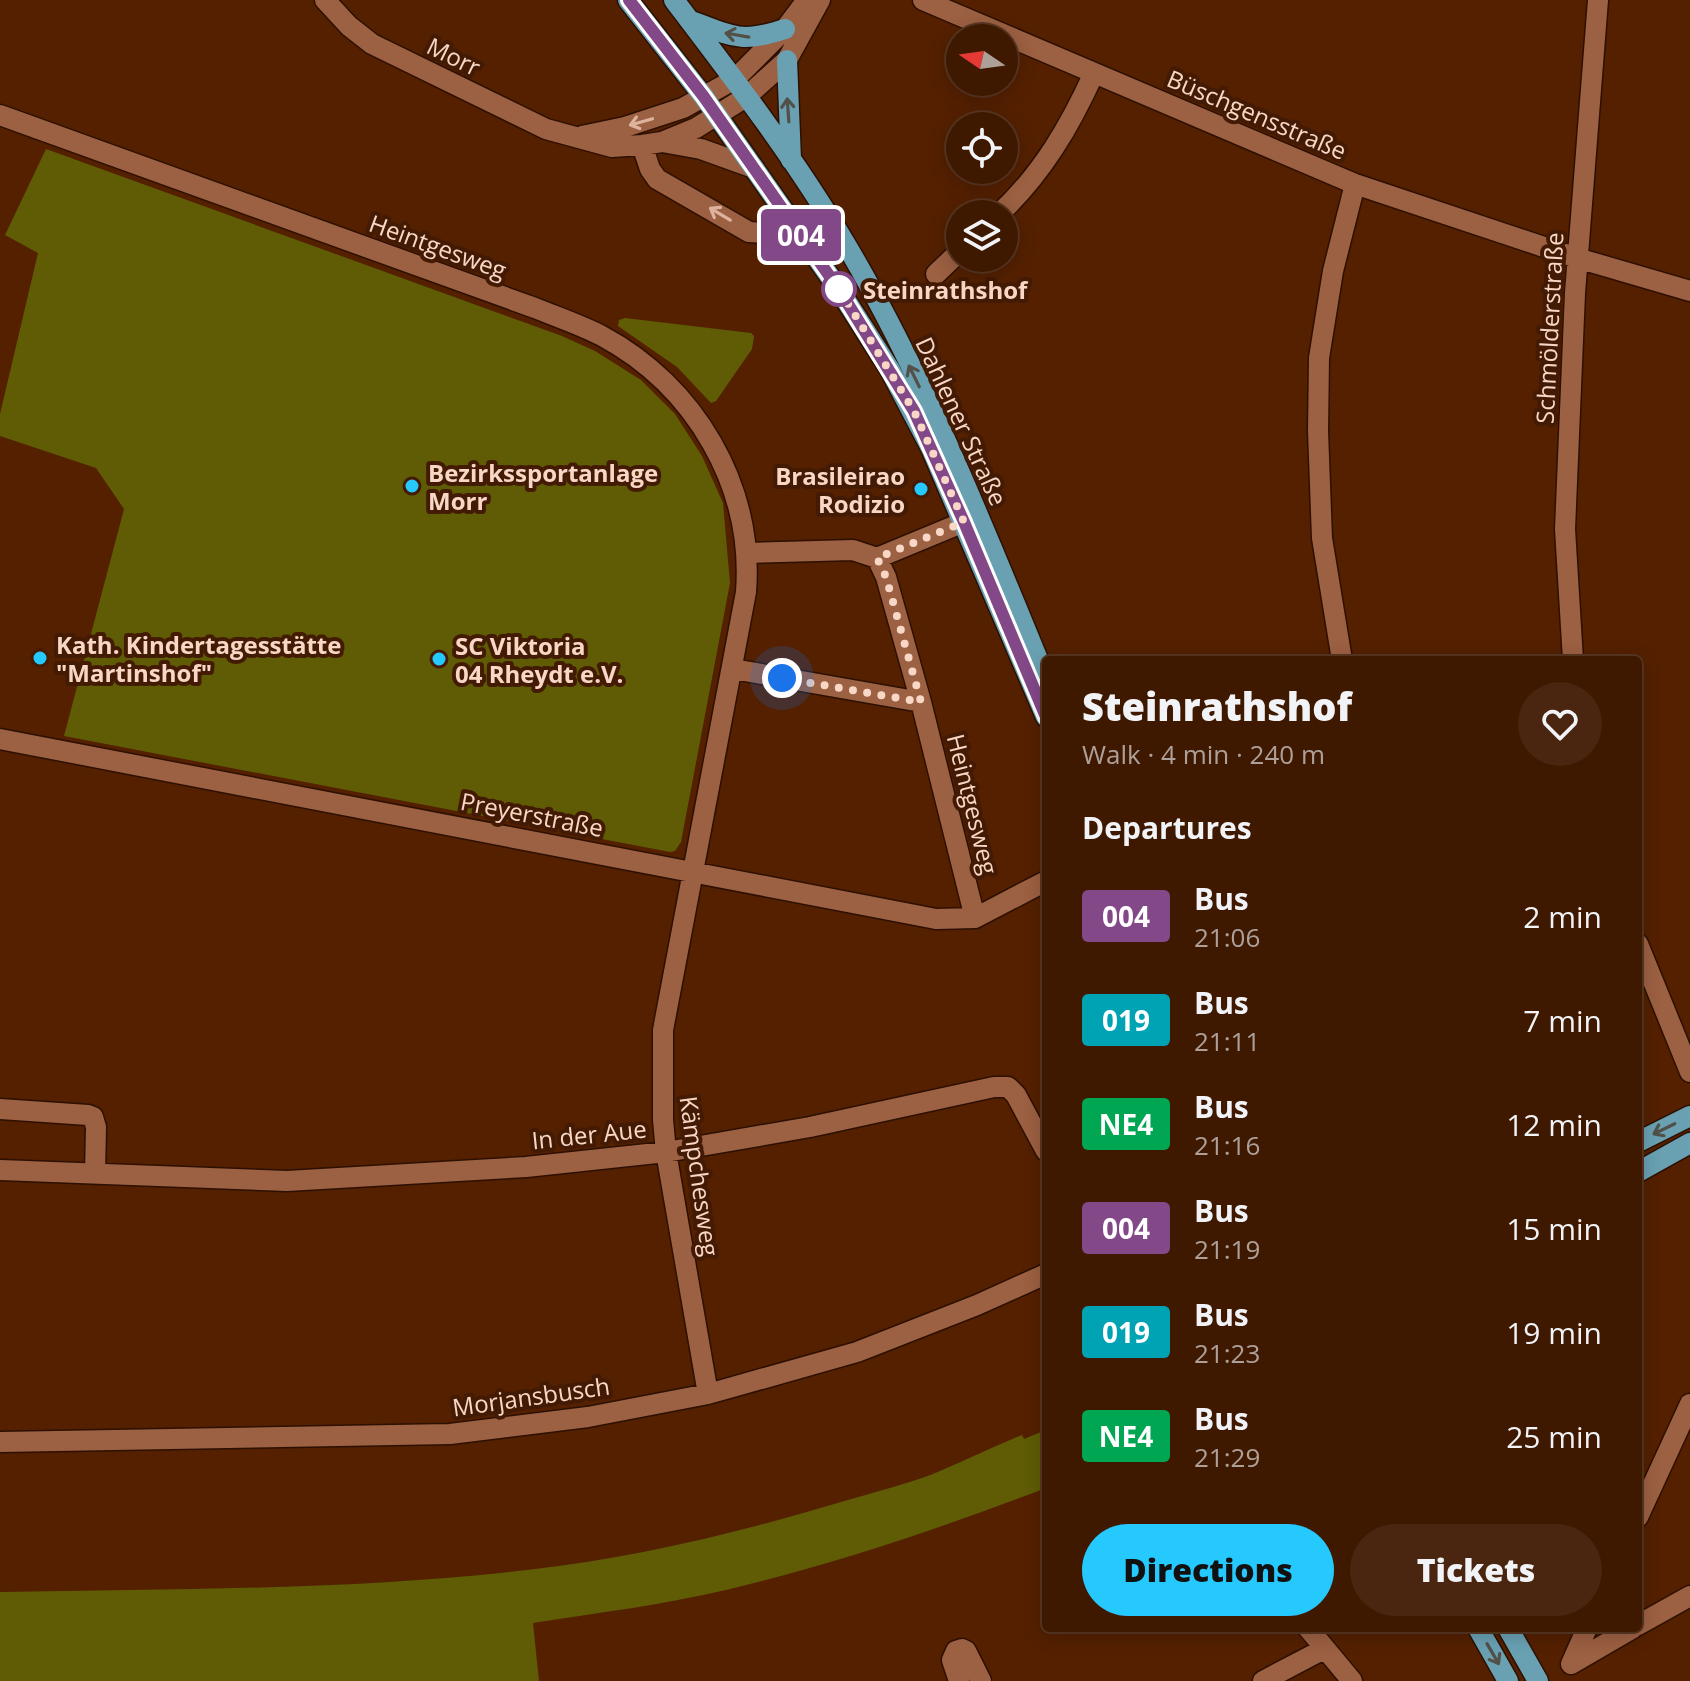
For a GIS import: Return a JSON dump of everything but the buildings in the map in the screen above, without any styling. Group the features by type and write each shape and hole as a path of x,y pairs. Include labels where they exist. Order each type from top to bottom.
{"main road":[{"name":"Dahlener Straße","path":"628,0 704,97 840,291 908,401 964,522 1042,707"},
{"name":"Dahlener Straße","path":"674,0 735,79 848,248 942,434 1042,670"},
{"path":"689,20 739,38 762,36 785,29"},
{"path":"787,60 791,160"},
{"path":"1642,1140 1690,1116"},
{"path":"1642,1170 1690,1143"},
{"path":"1480,1632 1508,1681"},
{"path":"1510,1632 1538,1681"}],"street":[{"name":"Morr","path":"325,0 349,26 372,44 538,126 612,147 652,143 696,128 746,97 787,60 820,0"},
{"path":"574,138 657,118 735,79 785,29 807,0"},
{"name":"Büschgensstraße","path":"923,0 1355,184 1577,258 1690,291"},
{"name":"Schmölderstraße","path":"1573,656 1565,529 1577,258 1598,0"},
{"path":"1011,200 1049,156 1070,124 1094,73"},
{"name":"Heintgesweg","path":"0,115 535,308 601,336 667,383 702,426 720,455 734,486 747,553 746,592 733,669 692,871"},
{"path":"754,168 701,149 652,143 650,169 657,179 749,232 765,233 788,217"},
{"path":"1341,656 1322,538 1319,358 1333,271 1355,184"},
{"path":"936,274 946,264"},
{"path":"747,553 853,550 877,558 964,522"},
{"name":"Heintgesweg","path":"877,558 886,577 921,702 975,918"},
{"path":"733,669 921,702"},
{"name":"Preyerstraße","path":"0,739 936,919 975,918 1042,883"},
{"name":"Kämpchesweg","path":"692,871 663,1030 663,1106 666,1152 708,1394"},
{"path":"1642,954 1690,1072"},
{"name":"In der Aue","path":"0,1170 287,1181 526,1167 666,1152 824,1124 994,1087 1008,1087 1016,1095 1042,1144"},
{"path":"0,1109 93,1117 96,1127 95,1174"},
{"name":"Morjansbusch","path":"0,1442 450,1434 588,1417 708,1394 857,1352 1042,1276"},
{"path":"1642,1508 1690,1404"},
{"path":"1642,1624 1690,1596"},
{"path":"1311,1632 1352,1681"},
{"path":"1585,1632 1571,1664 1627,1632"},
{"path":"959,1681 952,1660 956,1651 962,1649 966,1651 981,1681"},
{"path":"1263,1681 1324,1649"}],"shaded area":[{"name":"Bezirkssportanlage Morr","path":"46,149 562,336 595,351 641,380 675,414 702,456 723,503 730,583 681,842 675,851 64,736 124,509 96,468 0,436 0,414 38,253 5,235"},
{"path":"625,318 751,333 754,336 752,349 716,401 711,403 677,367 618,326 619,320"},
{"path":"1042,1432 1042,1489 888,1544 767,1580 678,1600 533,1623 539,1681 0,1681 0,1592 330,1585 461,1577 567,1565 685,1543 802,1513 922,1478 1022,1435 1024,1439"}],"bus line":[{"name":"004","path":"629,0 704,97 840,291 889,368 931,448 1042,707"}],"place":[{"name":"Steinrathshof","path":"839,289"},
{"name":"Bezirkssportanlage Morr","path":"412,486"},
{"name":"Brasileirao Rodizio","path":"921,489"},
{"name":"Kath. Kindertagesstätte \"Martinshof\"","path":"40,658"},
{"name":"SC Viktoria 04 Rheydt e.V.","path":"439,659"}],"route":[{"path":"782,678 921,702 886,577 877,558 964,522 914,411 839,289"}]}
